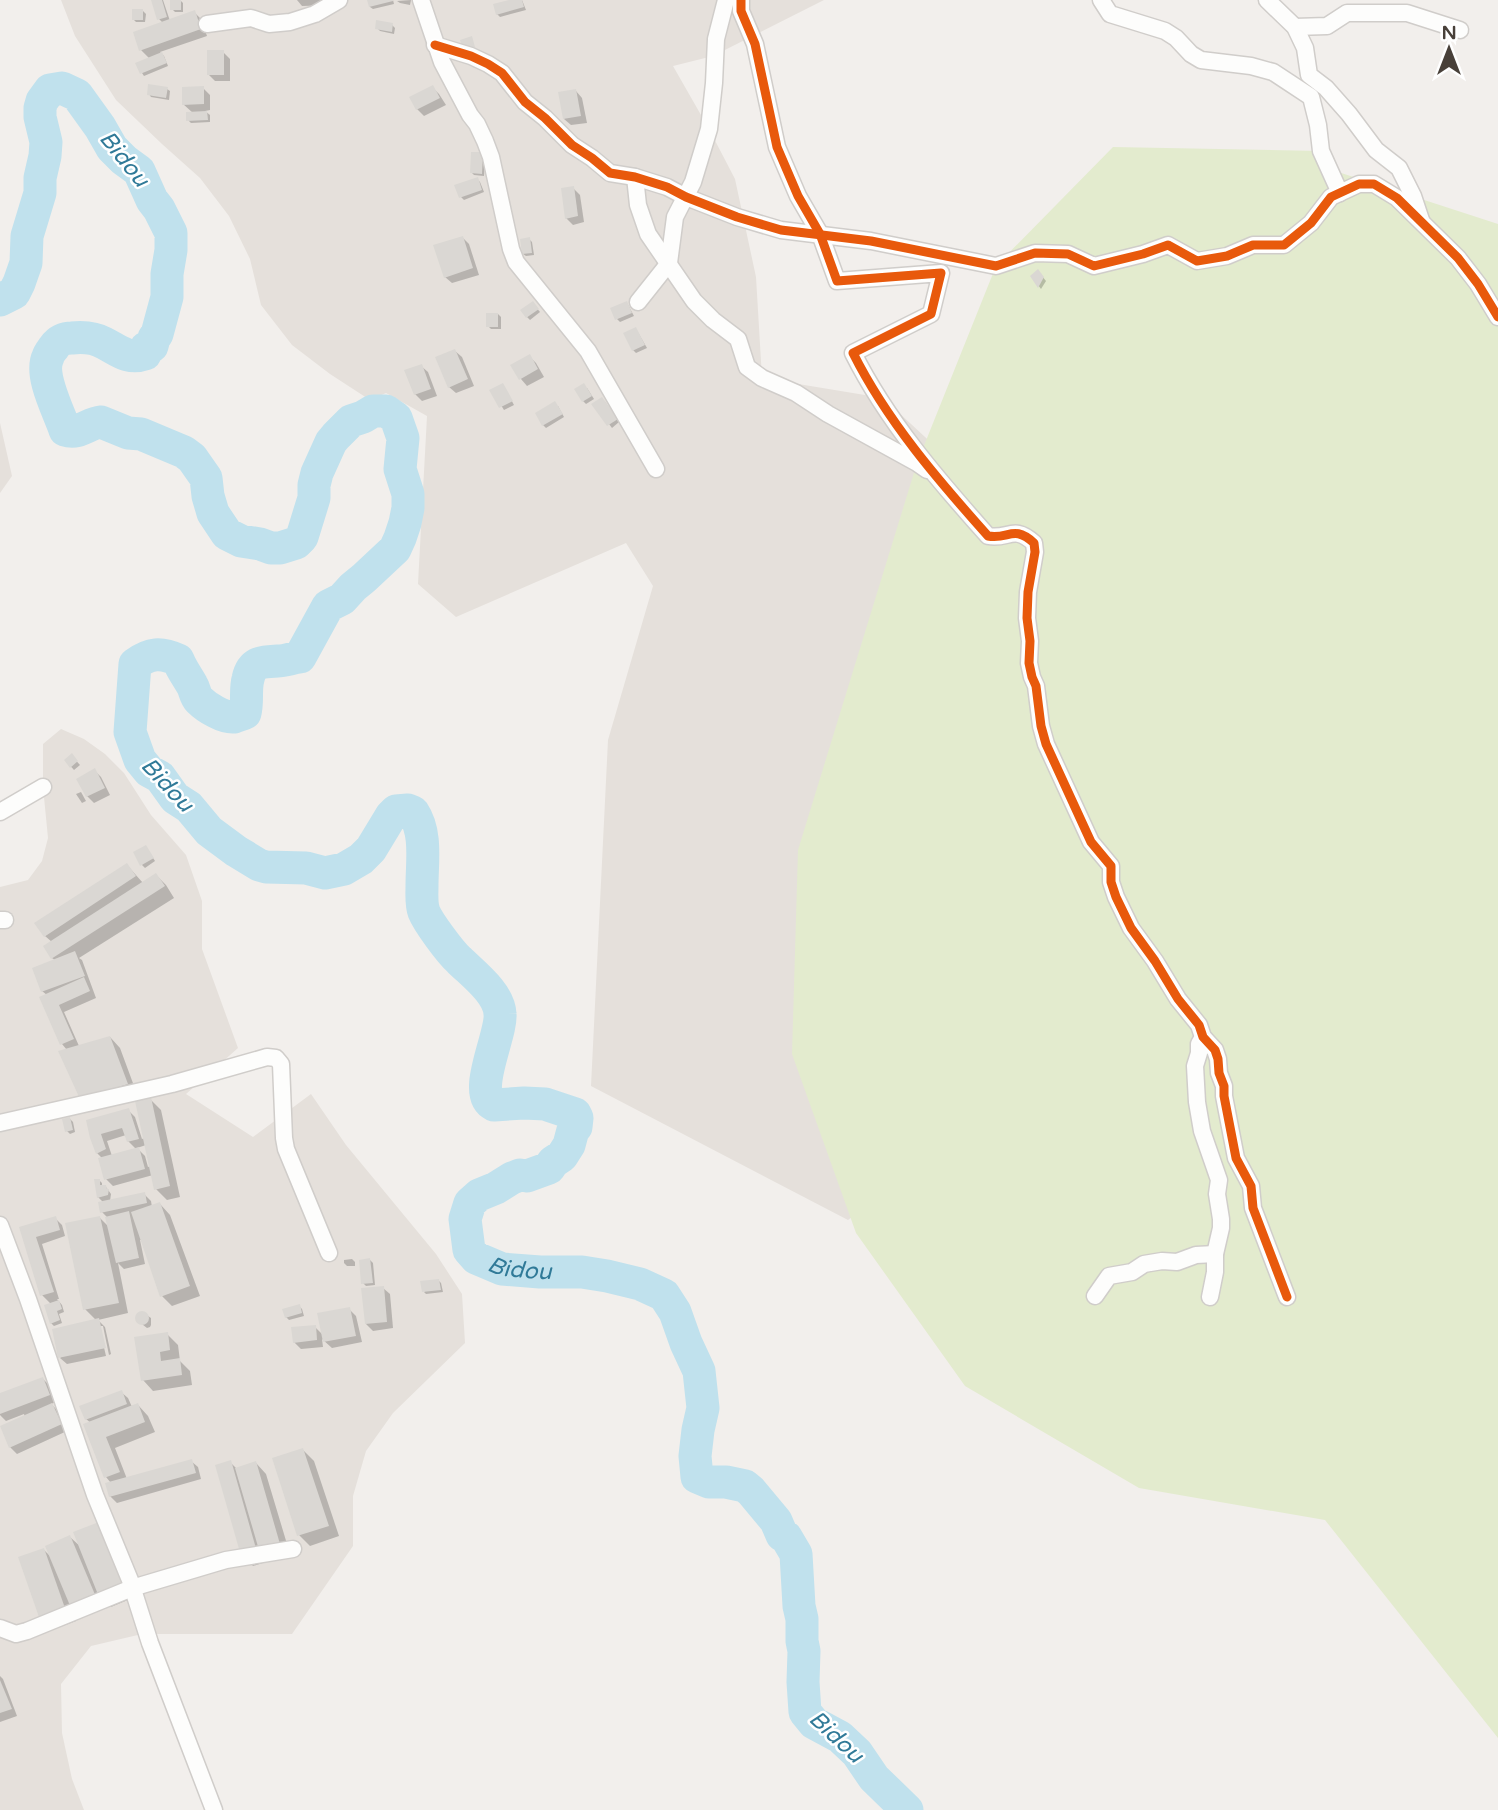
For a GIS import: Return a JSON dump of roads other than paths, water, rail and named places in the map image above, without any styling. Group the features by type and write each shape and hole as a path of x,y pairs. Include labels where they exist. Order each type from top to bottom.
{"street":[{"path":"207,24 251,18 269,24 290,22 315,14 339,0"},
{"path":"421,0 442,62 477,124 491,157 516,262 588,351 656,469"},
{"path":"638,302 669,263 675,217 693,182 709,129 716,39 726,0"},
{"path":"741,0 741,11 755,44 777,147 798,196 820,234 836,281 941,273 931,314 853,354 868,383 900,429 938,479 988,536 999,538 1013,533 1025,536 1034,543 1028,592 1029,663 1031,677 1036,686 1046,744 1091,842 1111,866 1111,882 1131,928 1164,974 1178,999 1199,1025 1203,1037 1211,1045 1218,1059 1236,1158 1251,1186 1253,1208 1287,1297"},
{"path":"1101,0 1110,14 1165,31 1201,60 1251,66 1273,72 1311,97 1321,151 1340,193"},
{"path":"1267,0 1295,27 1305,48 1309,75 1326,88 1376,150 1399,168 1422,222"},
{"path":"1295,27 1327,26 1347,13 1407,13 1460,30"},
{"path":"435,45 488,64 502,74 525,102 572,145 610,173 667,187 685,197 737,217 781,229 871,241 996,265 1035,253 1068,254 1094,266 1167,245 1197,261 1227,256 1254,245 1284,245 1311,223 1331,197 1359,184 1374,184 1397,198 1458,258 1498,317"},
{"path":"635,177 638,205 648,234 694,301 738,339 747,367 762,378 796,393 828,414 917,463 938,479"},
{"path":"0,812 43,787"},
{"path":"1203,1037 1199,1044 1195,1078 1202,1131 1219,1180 1217,1194 1222,1219 1214,1254 1215,1272 1210,1297"},
{"path":"0,1122 172,1084 267,1057 276,1058 281,1064 286,1149 329,1253"},
{"path":"0,1224 95,1495 214,1810"},
{"path":"1095,1296 1109,1276 1132,1272 1144,1265 1162,1261 1177,1262 1196,1255 1214,1254"},
{"path":"0,1628 16,1634 27,1632 132,1588 226,1560 293,1549"}],"waterway":[{"name":"Bidou","path":"0,300 14,293 26,263 27,236 40,193 45,156 46,142 40,117 42,101 50,90 62,88 77,95 112,148 139,171 171,233 167,297 157,334 152,346 146,348 145,354 128,355 100,341 80,338 62,340 49,354 46,365 48,383 65,430 80,430 101,422 128,433 141,434 184,452 192,458 206,478 213,513 227,534 241,541 280,548 296,543 302,537 314,498 317,473 336,436 351,421 373,411 386,411 396,418 403,438 400,469 408,494 408,508 395,549 342,599 328,606 300,657 263,662 252,669 247,683 245,713 234,717 225,716 202,703 178,660 156,655 135,664 130,732 140,760 149,771 160,777 175,798 189,807 209,831 236,851 266,867 306,868 325,873 344,869 371,849 396,811 413,812 422,838 424,912 445,944 484,984 499,1006 499,1023 486,1077 488,1099 494,1105 545,1104 575,1114 577,1118 569,1145 549,1168 512,1178 479,1195 470,1203 465,1219 469,1250 476,1258 502,1269 582,1272 607,1276 640,1284 664,1295 675,1312 699,1371 703,1408 695,1456 697,1477 709,1482 745,1486 776,1521 782,1535 796,1554 804,1651 805,1712 814,1723 840,1737 857,1753 874,1778 907,1810"}]}
